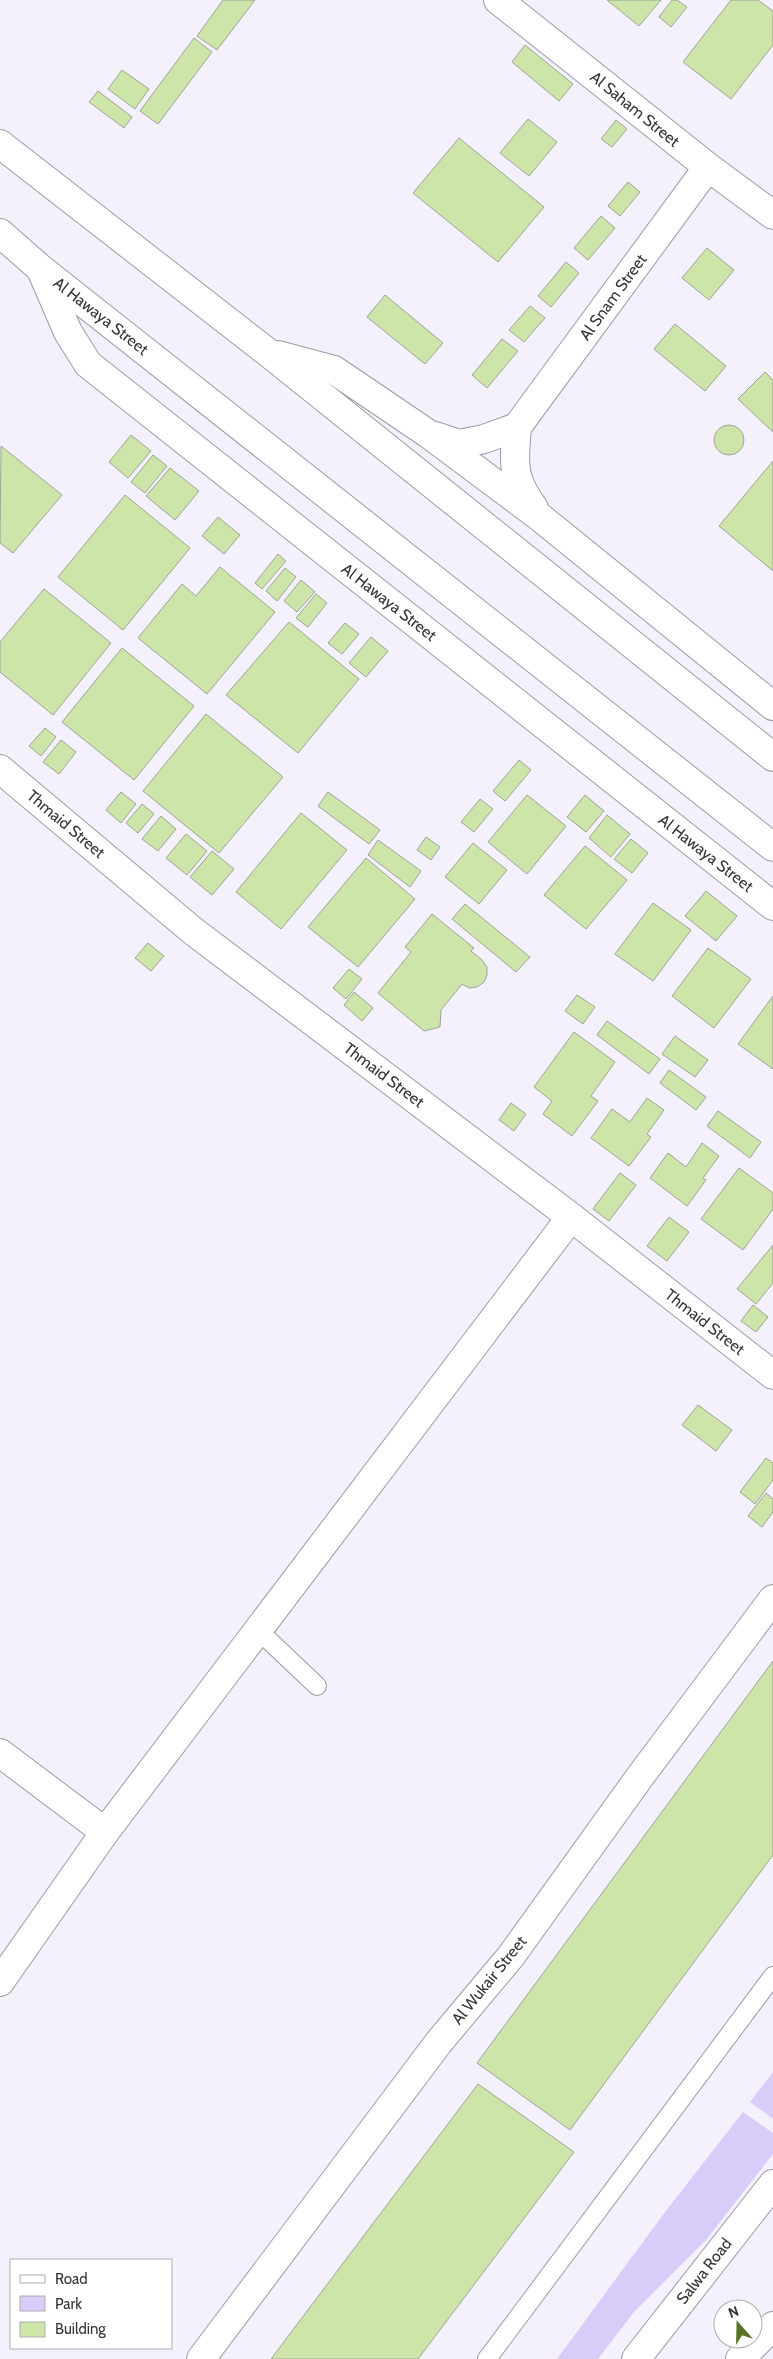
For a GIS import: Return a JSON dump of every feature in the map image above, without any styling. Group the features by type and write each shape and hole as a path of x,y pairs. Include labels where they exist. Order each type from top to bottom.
{"main road":[{"name":"Al Saham Street","path":"498,0 708,167 773,215"},
{"path":"0,144 266,351 773,757"},
{"name":"Al Snam Street","path":"517,427 708,167"},
{"name":"Al Hawaya Street","path":"0,233 41,269 773,847"},
{"name":"Al Hawaya Street","path":"41,269 68,332 88,364 773,906"},
{"path":"266,351 334,370 430,435 541,518 773,706"},
{"path":"430,435 459,444 484,439 517,427 514,464 522,492 541,518"},
{"name":"Thmaid Street","path":"0,769 193,931 571,1217 773,1375"},
{"path":"0,1982 105,1832 571,1217"},
{"name":"Al Wukair Street","path":"201,2359 439,2042 511,1956 639,1778 773,1599"},
{"path":"0,1753 105,1832"},
{"name":"Salwa Road","path":"636,2359 773,2184"},
{"path":"740,2359 773,2326"},
{"path":"757,2359 773,2337"}],"lane":[{"path":"257,1629 317,1686"},
{"path":"487,2359 773,1976"}],"green space":[{"path":"773,2072 773,2119 750,2102"},
{"path":"743,2112 773,2133 773,2154 706,2240 634,2312 598,2359 557,2359 665,2212"}],"building":[{"path":"223,0 255,0 217,50 197,36"},
{"path":"607,0 661,0 639,26"},
{"path":"672,0 677,0 687,7 671,27 659,17"},
{"path":"731,0 758,0 773,11 773,45 731,99 683,62"},
{"path":"194,38 212,52 158,124 140,111"},
{"path":"525,45 573,84 559,101 512,62"},
{"path":"122,70 149,89 135,109 108,89"},
{"path":"98,91 132,117 124,128 89,102"},
{"path":"528,119 557,142 529,176 500,153"},
{"path":"616,120 627,129 612,147 601,139"},
{"path":"459,138 544,207 498,262 413,193"},
{"path":"628,182 640,192 620,216 608,206"},
{"path":"601,216 615,228 588,260 574,248"},
{"path":"707,248 734,270 709,300 682,278"},
{"path":"566,262 579,273 551,307 538,296"},
{"path":"385,295 443,343 425,364 367,317"},
{"path":"530,306 545,318 524,342 509,330"},
{"path":"675,324 726,366 705,391 654,349"},
{"path":"502,339 518,351 487,388 472,375"},
{"path":"765,372 773,380 773,432 738,399"},
{"path":"729,425 735,426 743,434 743,446 735,454 729,455 723,454 715,446 714,440 715,434 723,426"},
{"path":"131,435 151,451 128,478 109,462"},
{"path":"1,446 62,495 13,553 0,543"},
{"path":"153,455 167,466 145,493 131,482"},
{"path":"773,461 773,571 719,526"},
{"path":"170,468 199,491 175,520 146,496"},
{"path":"125,495 190,548 123,630 58,577"},
{"path":"218,517 240,535 224,554 202,536"},
{"path":"278,554 286,561 262,589 255,583"},
{"path":"220,567 275,612 207,694 138,638 182,584 196,596"},
{"path":"285,568 296,577 277,601 266,591"},
{"path":"301,580 315,592 297,612 284,601"},
{"path":"44,589 111,643 53,715 0,672 0,642"},
{"path":"316,594 327,603 308,627 296,618"},
{"path":"289,622 359,679 298,753 226,695"},
{"path":"345,623 359,634 342,654 328,643"},
{"path":"371,637 388,651 366,677 349,663"},
{"path":"122,648 194,706 134,780 62,722"},
{"path":"206,714 283,777 219,853 143,791"},
{"path":"45,728 56,737 41,756 29,746"},
{"path":"61,740 76,752 59,774 43,762"},
{"path":"519,760 531,770 505,801 493,791"},
{"path":"121,792 136,804 121,823 106,810"},
{"path":"328,792 380,830 369,844 318,806"},
{"path":"527,795 566,826 527,874 488,842"},
{"path":"585,795 604,811 586,832 567,817"},
{"path":"480,799 493,809 474,832 461,822"},
{"path":"142,804 154,814 138,833 126,823"},
{"path":"301,813 347,850 281,929 236,892"},
{"path":"607,815 630,834 611,857 589,838"},
{"path":"161,816 176,829 158,851 142,839"},
{"path":"186,834 207,851 187,875 166,858"},
{"path":"426,837 440,847 431,860 417,850"},
{"path":"631,839 648,853 632,873 614,859"},
{"path":"378,840 421,871 410,887 368,855"},
{"path":"473,843 507,870 479,904 445,877"},
{"path":"585,846 627,880 586,929 544,895"},
{"path":"212,851 234,869 212,895 190,877"},
{"path":"366,858 415,899 358,967 308,927"},
{"path":"706,891 737,916 716,941 685,916"},
{"path":"653,903 691,930 653,981 615,954"},
{"path":"465,904 530,957 516,972 452,919"},
{"path":"432,914 474,948 471,951 487,967 487,975 484,982 477,987 469,988 462,984 441,1010 440,1027 424,1031 378,993 411,952 405,947"},
{"path":"148,943 164,956 151,971 135,958"},
{"path":"708,948 751,979 714,1028 672,996"},
{"path":"349,969 362,979 346,999 333,988"},
{"path":"354,992 373,1008 362,1021 344,1005"},
{"path":"577,995 595,1007 583,1024 565,1011"},
{"path":"773,996 773,1069 738,1044"},
{"path":"607,1021 660,1059 649,1074 597,1035"},
{"path":"574,1032 615,1062 591,1096 598,1101 572,1136 543,1114 552,1101 534,1087"},
{"path":"675,1036 708,1060 695,1077 662,1054"},
{"path":"669,1070 706,1097 696,1110 660,1083"},
{"path":"647,1098 664,1110 647,1134 651,1137 629,1166 591,1138 612,1109 630,1122"},
{"path":"511,1103 526,1114 514,1131 499,1120"},
{"path":"718,1111 761,1142 750,1158 707,1126"},
{"path":"702,1143 719,1156 703,1178 706,1180 687,1206 650,1178 668,1153 686,1167"},
{"path":"739,1168 773,1193 773,1209 743,1250 701,1219"},
{"path":"620,1173 636,1185 609,1221 593,1209"},
{"path":"669,1217 689,1232 667,1261 647,1246"},
{"path":"773,1245 773,1283 756,1304 737,1289"},
{"path":"753,1305 768,1317 756,1332 741,1321"},
{"path":"698,1405 732,1430 716,1451 682,1425"},
{"path":"766,1458 773,1463 773,1480 755,1504 740,1492"},
{"path":"766,1493 773,1499 773,1512 762,1527 748,1516"},
{"path":"773,1661 773,1855 570,2130 477,2063"},
{"path":"478,2084 574,2152 418,2359 271,2359"}]}
